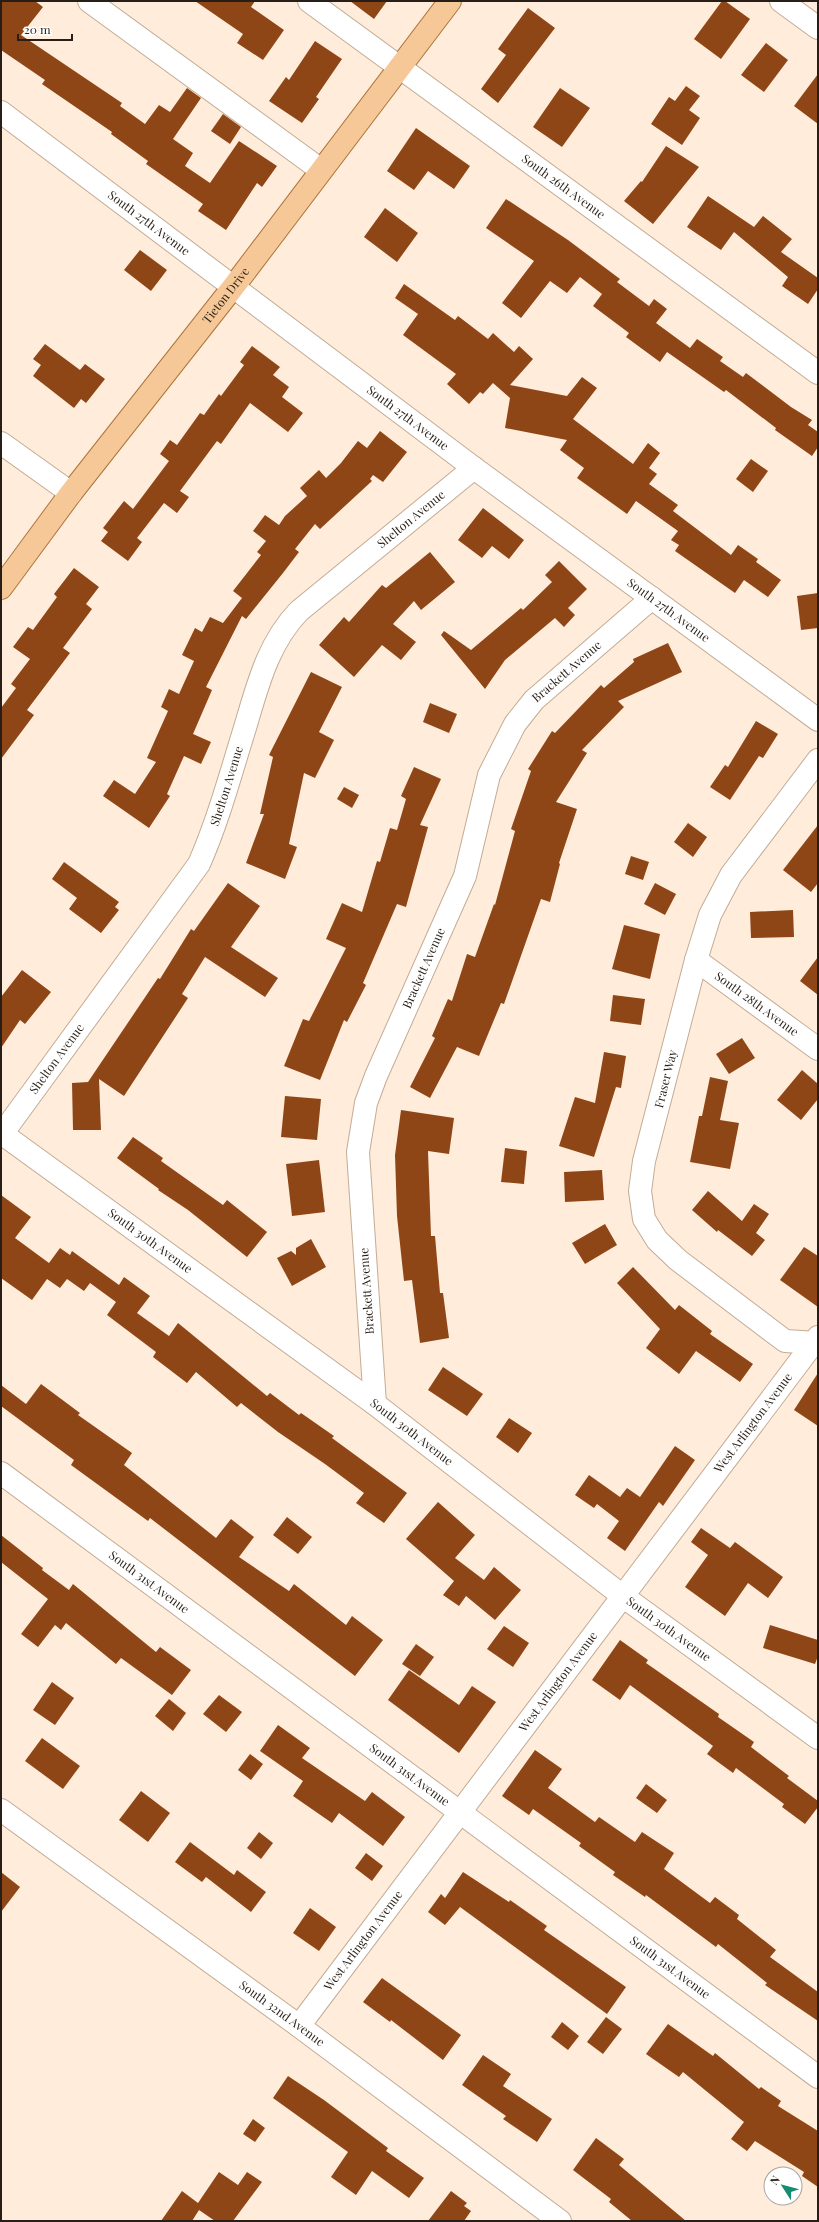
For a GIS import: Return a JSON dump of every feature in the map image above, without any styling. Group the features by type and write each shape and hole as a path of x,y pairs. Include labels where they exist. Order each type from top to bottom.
{"main road":[{"name":"Tieton Drive","path":"1,588 71,493 234,286 450,1"}],"street":[{"path":"89,1 321,170"},
{"name":"South 26th Avenue","path":"309,1 818,373"},
{"path":"781,1 818,28"},
{"name":"South 27th Avenue","path":"1,112 474,468 818,720"},
{"path":"1,443 71,493"},
{"name":"Shelton Avenue","path":"2,1133 199,864 219,815 261,674 273,645 286,624 299,611 474,468"},
{"name":"Brackett Avenue","path":"375,1404 358,1152 366,1104 376,1076 465,876 489,775 515,724 534,700 652,598"},
{"name":"Fraser Way","path":"816,1341 785,1341 678,1260 657,1240 644,1219 640,1191 644,1161 696,960 710,915 731,875 818,760"},
{"name":"South 28th Avenue","path":"696,960 818,1049"},
{"name":"South 30th Avenue","path":"2,1133 375,1404 624,1597 818,1738"},
{"name":"West Arlington Avenue","path":"299,2026 816,1341"},
{"name":"South 31st Avenue","path":"1,1473 818,2077"},
{"name":"South 32nd Avenue","path":"1,1810 299,2026 560,2221"}],"building":[{"path":"1,1 35,1 43,7 21,35 122,103 120,106 145,124 159,105 170,112 187,88 201,98 173,139 193,153 185,166 210,183 239,141 277,166 262,187 257,183 226,230 198,211 203,204 146,164 148,161 111,134 112,132 42,84 45,80 1,50"},
{"path":"195,1 255,1 251,7 284,30 263,60 237,43 243,34"},
{"path":"350,1 387,1 374,19"},
{"path":"722,1 725,1 750,19 721,59 694,39"},
{"path":"528,8 555,28 498,103 481,89 506,55 498,49"},
{"path":"315,41 342,59 316,97 319,99 302,123 269,101 286,77 289,80"},
{"path":"766,43 788,60 764,92 741,75"},
{"path":"818,74 818,124 794,106"},
{"path":"686,86 700,96 689,110 700,118 682,145 651,124 669,97 675,101"},
{"path":"560,88 590,108 562,147 533,127"},
{"path":"223,114 241,127 230,144 211,131"},
{"path":"416,128 470,166 454,189 428,171 414,190 387,171"},
{"path":"666,146 699,167 653,224 624,201 641,181 642,182"},
{"path":"708,196 754,227 763,216 792,239 781,252 818,278 818,289 808,304 782,286 788,277 734,232 721,250 687,227"},
{"path":"506,199 568,240 620,279 617,282 649,306 654,299 667,309 656,323 690,348 697,339 723,357 720,361 743,377 746,373 791,407 812,420 808,425 818,432 818,447 812,456 775,430 776,428 726,390 724,392 667,352 660,362 626,337 629,333 593,306 602,294 580,277 567,293 550,281 521,318 502,303 534,261 486,228"},
{"path":"385,208 418,233 397,262 364,237"},
{"path":"140,250 167,270 151,291 124,270"},
{"path":"404,284 455,320 458,316 488,339 493,333 514,352 519,346 533,359 510,385 567,396 582,377 597,388 573,419 633,464 648,443 660,453 649,468 657,474 649,484 678,505 673,511 731,555 738,545 758,559 756,562 781,580 768,597 744,580 735,593 675,551 679,545 671,540 678,531 636,501 627,514 577,478 584,468 560,450 567,440 505,428 510,398 493,383 483,394 480,392 469,404 447,384 456,374 403,335 418,314 395,298"},
{"path":"45,344 80,370 85,364 105,379 86,403 81,399 74,408 33,376 41,365 33,359"},
{"path":"252,346 280,367 273,375 289,387 282,397 303,413 288,432 250,403 221,444 217,441 180,491 189,497 177,513 164,503 137,538 142,542 128,561 101,541 108,532 103,528 124,501 133,509 169,461 160,454 170,440 177,445 200,413 204,415 219,394 221,396 244,365 240,362"},
{"path":"380,431 407,452 383,482 373,475 370,479 372,481 320,529 315,524 295,549 299,552 283,573 246,619 242,616 206,687 212,690 193,734 211,742 201,764 184,756 167,794 170,796 149,828 103,796 114,780 135,794 156,762 147,758 168,711 161,707 169,689 179,694 194,661 182,655 195,628 202,632 210,617 223,623 242,598 233,591 261,555 257,552 266,541 253,531 265,515 279,525 285,516 307,496 300,488 319,470 326,478 341,463 358,441 367,448"},
{"path":"751,459 768,471 753,492 736,479"},
{"path":"483,508 524,540 509,559 492,546 482,558 458,540"},
{"path":"430,552 455,582 421,610 414,601 393,624 416,642 401,660 382,645 354,677 319,645 344,617 349,622 382,585 386,588"},
{"path":"559,561 587,589 568,608 575,615 564,627 555,618 505,660 485,689 441,635 444,631 471,650 521,608 523,610 552,582 545,575"},
{"path":"74,568 99,587 86,604 92,609 63,648 70,653 27,710 34,715 1,759 1,708 16,688 11,684 30,659 13,647 28,627 33,630 57,597 54,594"},
{"path":"818,593 818,628 801,630 797,596"},
{"path":"668,643 682,672 618,701 624,707 582,750 587,753 556,802 577,809 559,863 550,902 541,899 504,1004 501,1003 479,1056 457,1047 430,1098 410,1087 435,1038 432,1036 448,999 452,1001 467,954 475,957 494,904 495,905 515,831 511,829 531,771 528,769 552,731 555,733 601,685 604,688 634,662 633,659"},
{"path":"311,672 342,687 319,732 334,740 315,778 304,773 289,844 297,847 285,879 246,863 264,814 260,814 273,757 269,755"},
{"path":"430,703 457,714 449,733 423,722"},
{"path":"756,721 778,734 763,758 759,756 730,800 710,787 725,765 728,767"},
{"path":"414,767 441,779 420,825 428,827 406,907 397,904 363,983 366,985 347,1022 344,1020 320,1080 284,1066 303,1019 309,1021 346,948 326,939 342,903 362,912 377,861 380,862 390,828 397,830 406,799 401,796"},
{"path":"344,787 359,795 352,808 337,799"},
{"path":"688,823 707,837 693,857 674,842"},
{"path":"818,825 818,883 811,892 783,870"},
{"path":"631,856 649,862 643,880 625,874"},
{"path":"64,862 119,902 115,907 119,910 101,933 69,909 77,898 52,879"},
{"path":"228,883 260,906 231,947 278,978 265,997 205,957 182,994 188,998 124,1096 99,1079 101,1130 73,1130 72,1083 88,1082 158,978 160,979 191,929 194,931"},
{"path":"655,883 676,894 665,915 644,904"},
{"path":"793,910 794,937 751,938 750,912"},
{"path":"624,925 660,934 650,979 612,969"},
{"path":"818,957 818,995 800,981"},
{"path":"22,970 51,992 25,1024 20,1020 1,1048 1,997"},
{"path":"613,995 645,999 641,1025 610,1021"},
{"path":"742,1038 755,1058 729,1074 716,1054"},
{"path":"604,1052 626,1056 621,1088 616,1087 594,1157 559,1146 575,1097 595,1103"},
{"path":"802,1070 818,1084 818,1099 801,1120 777,1100"},
{"path":"710,1077 728,1081 720,1120 739,1123 730,1169 690,1162 699,1116 702,1116"},
{"path":"285,1096 321,1099 317,1140 281,1137"},
{"path":"401,1110 454,1118 449,1154 428,1151 431,1236 435,1236 440,1293 443,1293 449,1338 420,1343 412,1280 404,1281 397,1216 395,1155"},
{"path":"133,1137 163,1158 161,1161 223,1205 227,1200 267,1232 247,1257 188,1210 158,1190 159,1189 117,1158"},
{"path":"505,1148 527,1151 524,1184 501,1182"},
{"path":"319,1160 325,1212 292,1216 286,1164"},
{"path":"602,1170 604,1200 565,1202 564,1172"},
{"path":"708,1191 742,1221 754,1204 769,1214 756,1233 765,1240 752,1256 718,1230 717,1232 692,1210"},
{"path":"1,1195 31,1217 15,1238 49,1263 60,1248 70,1255 72,1251 119,1285 124,1277 150,1296 137,1313 169,1336 178,1323 267,1396 270,1393 299,1415 301,1413 334,1436 332,1438 407,1493 384,1523 356,1503 364,1493 278,1432 241,1403 237,1407 196,1372 187,1383 153,1357 156,1352 107,1315 116,1302 90,1283 84,1291 67,1279 60,1288 47,1279 32,1300 1,1278"},
{"path":"605,1224 617,1245 585,1264 572,1243"},
{"path":"311,1239 326,1267 292,1286 277,1258 291,1251 296,1255 296,1248"},
{"path":"804,1247 818,1256 818,1307 780,1280"},
{"path":"633,1267 675,1310 679,1305 712,1331 710,1334 753,1364 740,1382 696,1351 679,1374 646,1348 660,1329 617,1283"},
{"path":"443,1367 483,1394 467,1416 428,1390"},
{"path":"818,1373 818,1426 794,1410"},
{"path":"41,1384 80,1413 78,1415 132,1453 124,1465 216,1538 231,1519 254,1537 239,1557 289,1591 294,1584 346,1625 352,1616 383,1640 355,1676 150,1518 148,1521 71,1465 74,1460 1,1406 1,1385 26,1404"},
{"path":"509,1418 532,1433 518,1453 496,1437"},
{"path":"675,1446 695,1460 663,1506 659,1502 625,1551 607,1538 619,1521 597,1504 594,1508 575,1495 589,1475 620,1497 627,1488 640,1497"},
{"path":"438,1502 475,1535 455,1558 484,1580 494,1567 521,1590 495,1620 466,1596 459,1606 443,1595 454,1581 406,1539"},
{"path":"287,1517 312,1537 298,1554 273,1535"},
{"path":"701,1528 730,1548 735,1542 783,1577 768,1598 748,1583 725,1616 685,1587 708,1555 691,1542"},
{"path":"1,1535 43,1568 42,1570 69,1590 73,1584 156,1652 160,1647 191,1670 172,1695 121,1658 116,1664 66,1623 61,1630 55,1625 38,1647 21,1634 48,1599 1,1562"},
{"path":"770,1625 818,1640 818,1656 815,1664 763,1648"},
{"path":"504,1626 529,1643 513,1667 487,1649"},
{"path":"620,1640 648,1660 646,1663 719,1714 718,1717 754,1742 751,1747 789,1776 787,1778 818,1801 818,1807 805,1824 782,1807 784,1804 736,1768 733,1773 707,1754 713,1746 630,1685 620,1700 592,1680"},
{"path":"416,1644 434,1657 420,1676 402,1664"},
{"path":"409,1670 459,1705 472,1686 496,1702 459,1753 388,1700"},
{"path":"52,1682 74,1698 55,1725 33,1710"},
{"path":"219,1695 242,1712 226,1732 203,1714"},
{"path":"169,1699 186,1713 173,1731 155,1716"},
{"path":"278,1725 310,1748 302,1758 365,1801 372,1792 405,1817 383,1846 339,1813 332,1823 293,1796 303,1781 260,1751"},
{"path":"42,1738 80,1766 63,1789 25,1761"},
{"path":"535,1750 562,1769 548,1788 595,1822 599,1817 635,1842 642,1832 674,1853 664,1869 710,1903 715,1897 739,1915 737,1919 776,1950 770,1957 818,1992 818,2021 765,1985 767,1983 718,1944 716,1947 646,1895 645,1897 613,1875 615,1872 579,1846 581,1843 533,1809 529,1815 502,1796"},
{"path":"250,1754 263,1764 251,1780 238,1770"},
{"path":"646,1784 667,1800 657,1813 636,1798"},
{"path":"141,1791 170,1813 148,1842 119,1820"},
{"path":"259,1832 273,1843 261,1859 247,1848"},
{"path":"190,1842 234,1875 237,1870 266,1892 251,1912 206,1877 202,1882 175,1862"},
{"path":"366,1853 383,1866 372,1881 355,1868"},
{"path":"1,1872 20,1887 1,1912"},
{"path":"463,1872 509,1902 510,1900 547,1926 544,1930 626,1987 607,2014 460,1907 445,1925 428,1912 441,1894 445,1898"},
{"path":"310,1908 336,1927 319,1951 293,1933"},
{"path":"382,1978 461,2035 443,2060 391,2020 390,2022 363,2002"},
{"path":"606,2017 622,2029 603,2054 587,2042"},
{"path":"562,2022 579,2036 568,2050 551,2037"},
{"path":"668,2024 713,2056 715,2053 759,2089 761,2087 781,2101 778,2106 818,2131 818,2187 803,2177 803,2166 795,2166 755,2141 747,2151 731,2139 744,2122 683,2072 679,2077 646,2054"},
{"path":"483,2055 511,2074 503,2086 552,2119 537,2142 503,2119 506,2116 462,2085"},
{"path":"288,2076 324,2100 388,2148 386,2151 424,2178 409,2198 372,2171 356,2195 331,2177 348,2152 273,2098"},
{"path":"253,2119 265,2128 255,2142 243,2134"},
{"path":"596,2138 624,2159 619,2165 686,2221 632,2221 609,2202 611,2199 573,2170"},
{"path":"219,2172 238,2185 247,2172 262,2182 233,2221 215,2221 199,2210 192,2221 161,2221 182,2191 198,2203"},
{"path":"451,2191 467,2203 464,2206 471,2211 464,2221 428,2221"}]}
